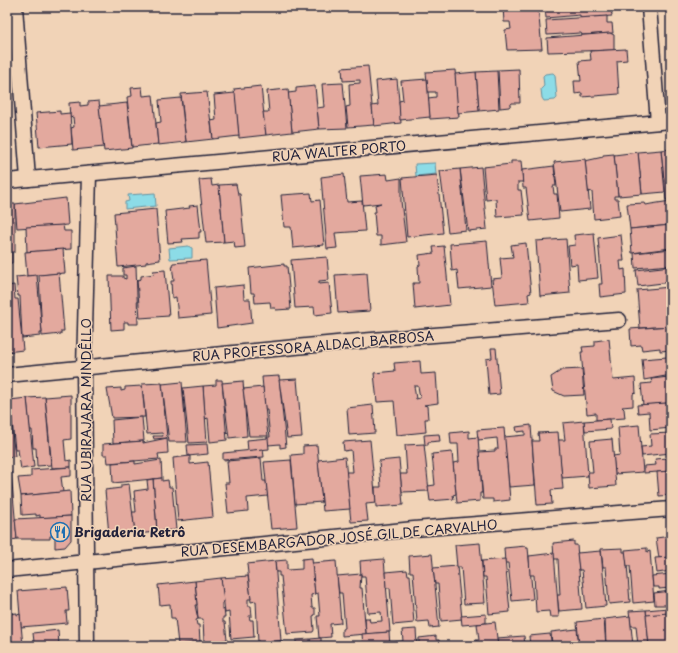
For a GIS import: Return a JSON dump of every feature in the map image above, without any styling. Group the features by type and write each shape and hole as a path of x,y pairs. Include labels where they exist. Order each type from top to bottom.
{"street":[{"path":"15,7 28,179"},
{"path":"649,7 664,121"},
{"name":"RUA WALTER PORTO","path":"7,181 664,121"},
{"name":"RUA UBIRAJARA MINDÊLLO","path":"87,646 84,368 89,174"},
{"name":"RUA PROFESSORA ALDACI BARBOSA","path":"7,375 347,342 619,320"},
{"name":"RUA DESEMBARGADOR JOSÉ GIL DE CARVALHO","path":"7,570 414,529 671,509"}],"water":[{"path":"553,73 555,75 557,98 555,100 544,101 542,98 541,89 544,86 543,76 545,74"},
{"path":"435,163 436,174 416,176 415,164"},
{"path":"155,193 156,206 125,209 125,202 129,201 128,195"},
{"path":"188,246 192,248 192,258 170,259 169,248"}],"building":[{"path":"503,7 538,7 542,49 507,50 505,30 511,29 510,22 504,22"},
{"path":"545,7 611,7 612,16 580,18 580,15 546,18"},
{"path":"607,16 607,23 612,23 613,33 547,35 546,20"},
{"path":"610,33 614,35 614,50 548,52 547,38"},
{"path":"626,49 627,60 617,61 619,94 582,97 582,93 575,94 574,81 581,81 579,61 591,60 590,51"},
{"path":"368,66 374,125 348,127 346,107 350,106 349,84 360,83 360,80 343,81 342,68"},
{"path":"519,69 520,103 512,103 509,107 500,108 498,70"},
{"path":"455,70 459,117 430,119 428,98 436,97 436,92 428,92 426,72"},
{"path":"497,71 499,109 479,111 476,72"},
{"path":"476,72 479,111 458,113 455,74"},
{"path":"397,79 401,123 374,126 372,106 378,105 376,81"},
{"path":"427,79 430,117 400,120 399,101 403,100 401,81"},
{"path":"343,83 347,128 319,129 317,108 324,107 322,84"},
{"path":"261,86 266,135 239,138 234,89"},
{"path":"315,86 319,129 292,132 288,93 296,92 296,88"},
{"path":"142,87 143,96 153,95 158,144 132,147 127,97 132,96 131,88"},
{"path":"288,89 292,132 266,135 263,112 269,112 267,91"},
{"path":"207,92 213,139 186,142 181,94"},
{"path":"235,93 239,136 213,139 211,121 216,120 214,95"},
{"path":"181,98 186,142 158,145 156,123 161,122 159,100"},
{"path":"99,101 104,147 73,150 71,128 74,127 73,117 70,118 69,103 80,102 80,106 88,105 88,102"},
{"path":"127,103 132,148 104,151 99,106"},
{"path":"60,111 60,114 70,113 72,144 39,147 36,113"},
{"path":"671,149 671,199 666,200 661,150"},
{"path":"661,150 665,192 642,194 638,152"},
{"path":"638,152 642,194 618,196 614,155"},
{"path":"614,154 618,196 614,196 614,199 618,199 620,216 594,219 592,192 588,191 585,161 603,157 603,155"},
{"path":"585,159 590,209 560,212 554,162"},
{"path":"511,161 521,161 523,182 518,182 518,190 521,190 524,215 497,217 496,199 486,200 483,167 511,164"},
{"path":"554,166 556,186 553,186 554,194 557,194 559,218 530,221 526,188 523,188 522,170"},
{"path":"481,167 487,229 468,231 460,169"},
{"path":"460,169 466,230 448,232 440,171"},
{"path":"344,174 347,202 362,201 365,231 335,233 337,248 327,249 321,177"},
{"path":"387,174 388,180 401,178 401,201 406,242 381,245 381,236 376,236 374,212 376,212 375,205 381,203 363,205 360,176"},
{"path":"437,175 443,233 407,237 402,178"},
{"path":"211,179 212,186 219,185 224,242 206,243 199,180"},
{"path":"236,184 238,194 240,194 245,247 235,248 234,241 224,242 219,185"},
{"path":"311,193 312,201 320,200 324,245 293,248 291,227 284,227 281,195"},
{"path":"66,198 68,225 17,228 15,204"},
{"path":"671,201 671,225 630,229 627,204 645,203 646,205"},
{"path":"7,204 15,204 15,252 12,252 12,263 7,263"},
{"path":"198,205 201,232 199,232 199,238 182,239 183,242 168,243 165,211 190,208 189,206"},
{"path":"156,209 160,260 146,262 146,264 118,267 114,213"},
{"path":"63,225 64,231 71,231 71,249 27,252 26,227"},
{"path":"671,225 671,248 632,253 630,229"},
{"path":"594,233 598,278 578,280 577,264 570,265 568,246 575,245 574,235"},
{"path":"621,235 624,261 620,261 621,270 625,269 626,294 600,297 599,284 602,284 598,238"},
{"path":"566,239 570,293 540,296 536,241"},
{"path":"487,241 491,286 459,289 457,270 452,271 450,244"},
{"path":"526,243 531,293 528,294 529,302 495,305 492,279 502,278 500,258 513,257 511,245"},
{"path":"444,246 450,305 415,309 413,283 419,283 419,255 434,253 433,247"},
{"path":"63,249 65,273 27,276 25,252"},
{"path":"671,249 671,265 635,268 634,253"},
{"path":"327,257 329,280 319,281 319,284 329,283 332,313 315,315 314,307 295,308 291,260"},
{"path":"206,260 211,315 178,318 176,297 172,298 171,281 174,281 172,265 173,263"},
{"path":"284,264 284,266 287,266 291,309 276,310 275,308 271,308 270,302 255,303 254,293 251,293 249,268"},
{"path":"136,266 138,324 128,324 128,322 124,322 124,329 111,330 109,276 123,276 123,278 126,279 126,275 123,275 123,268"},
{"path":"671,266 671,282 638,286 636,270"},
{"path":"165,270 169,316 140,318 137,280 141,279 141,276 154,274 153,271"},
{"path":"59,273 64,331 61,331 61,334 42,336 39,275"},
{"path":"367,273 370,311 338,313 335,275"},
{"path":"37,275 42,333 40,333 40,336 22,338 20,296 18,296 16,277"},
{"path":"14,285 15,299 18,299 23,350 7,352 7,286"},
{"path":"243,285 244,299 250,299 252,323 217,328 214,288"},
{"path":"671,287 671,326 640,328 637,290"},
{"path":"671,326 671,350 660,351 660,348 642,350 641,345 631,346 630,329"},
{"path":"609,339 613,380 635,378 636,393 633,394 633,406 622,407 624,409 625,418 596,420 596,413 587,414 581,352 583,352 582,347 595,346 595,341"},
{"path":"491,348 496,348 500,394 489,395 486,359 492,358"},
{"path":"667,352 671,352 671,375 644,380 642,359 667,357"},
{"path":"420,361 421,374 436,373 438,403 424,405 427,406 428,419 425,419 426,432 397,435 394,401 377,402 374,373 395,371 394,363","holes":["414,386 418,386 420,398 416,399"]},
{"path":"582,369 584,395 564,396 553,391 551,377 562,370"},
{"path":"279,376 286,447 280,448 280,444 268,445 267,437 270,437 267,410 265,410 262,377"},
{"path":"671,377 671,403 643,405 641,384 652,383 651,379"},
{"path":"297,379 302,437 287,438 279,380"},
{"path":"216,380 222,380 227,440 210,442 208,418 205,419 203,386 216,385"},
{"path":"243,381 247,436 229,438 222,383"},
{"path":"182,382 187,442 169,442 162,384"},
{"path":"162,383 167,438 154,439 153,436 163,436 162,433 147,434 142,384"},
{"path":"142,386 145,417 112,418 107,389 121,388 121,391 125,390 125,387"},
{"path":"203,386 207,442 189,443 183,388"},
{"path":"263,387 268,436 249,436 243,389"},
{"path":"71,395 71,439 64,440 66,461 71,460 71,467 52,468 45,397"},
{"path":"45,397 51,465 37,466 36,448 33,448 32,430 30,430 27,398"},
{"path":"27,398 34,467 21,469 18,450 15,450 10,400"},
{"path":"671,403 671,428 650,430 649,412 638,413 637,405"},
{"path":"373,405 375,433 349,435 347,408"},
{"path":"9,409 15,456 7,457 7,410"},
{"path":"142,417 144,441 113,443 112,420"},
{"path":"610,419 611,429 585,431 584,421"},
{"path":"584,421 588,476 562,478 558,440 565,440 563,423"},
{"path":"531,425 535,485 509,487 504,437 525,435 525,431 517,432 516,427"},
{"path":"639,425 643,472 615,474 613,456 620,455 618,427"},
{"path":"504,428 510,500 493,502 493,499 483,499 479,452 495,451 495,449 498,449 497,438 478,440 477,430"},
{"path":"469,431 469,438 478,437 482,493 480,493 480,501 457,503 453,463 459,462 458,444 451,444 450,433"},
{"path":"558,432 563,489 551,490 552,504 537,505 532,441 539,441 538,433"},
{"path":"671,433 671,453 642,456 641,447 651,446 650,434"},
{"path":"439,434 440,441 428,442 428,445 425,445 424,435"},
{"path":"167,438 168,453 158,454 159,459 108,463 107,455 103,455 103,444 143,441 143,443"},
{"path":"268,438 269,449 248,451 247,440"},
{"path":"612,439 616,486 589,488 588,472 593,472 590,441"},
{"path":"370,440 376,503 366,504 368,521 351,522 346,472 353,472 351,450 344,451 343,442"},
{"path":"207,444 208,454 188,456 187,445"},
{"path":"424,444 429,491 402,492 400,474 407,474 405,445"},
{"path":"317,445 322,502 295,504 291,455 303,454 303,446"},
{"path":"263,449 264,457 223,460 223,453"},
{"path":"452,452 456,494 453,495 454,499 430,501 428,486 435,485 432,454"},
{"path":"671,453 671,471 644,473 644,466 656,465 655,459 668,458 668,454"},
{"path":"190,456 190,464 208,462 213,517 178,521 173,458"},
{"path":"345,457 350,509 323,511 318,460"},
{"path":"261,458 263,481 266,481 268,496 247,498 248,511 228,513 225,483 229,483 227,461"},
{"path":"399,459 403,505 376,507 375,487 381,487 379,461"},
{"path":"161,460 162,478 113,483 112,463 135,461 135,464"},
{"path":"291,460 297,527 271,529 264,462"},
{"path":"71,467 71,476 61,477 63,492 21,496 18,478 31,477 31,470"},
{"path":"671,471 671,495 659,496 657,472"},
{"path":"7,472 11,472 17,539 7,541"},
{"path":"162,478 162,481 168,480 169,487 172,487 176,530 157,531 153,479"},
{"path":"153,479 157,532 135,534 132,512 136,512 134,491 148,489 147,480"},
{"path":"129,484 135,533 109,535 105,490 121,488 121,485"},
{"path":"70,491 71,516 40,518 40,515 36,516 36,514 22,515 21,496"},
{"path":"71,516 71,540 65,547 55,548 55,536 50,536 50,539 17,539 15,519"},
{"path":"671,536 671,557 659,558 656,538"},
{"path":"574,541 574,545 577,545 582,609 559,611 557,595 560,595 558,559 554,559 553,543"},
{"path":"480,543 485,603 464,604 461,567 457,567 455,545"},
{"path":"526,546 526,548 528,548 533,599 512,601 508,563 505,563 504,548"},
{"path":"623,548 623,552 626,552 630,602 609,604 606,567 603,567 601,549"},
{"path":"647,548 647,552 650,551 654,601 633,603 630,566 627,566 625,550"},
{"path":"601,551 606,606 586,608 582,570 579,570 577,553"},
{"path":"554,553 559,617 550,617 549,611 536,612 534,575 530,575 529,556"},
{"path":"432,554 439,627 430,628 429,621 417,622 413,572 410,572 409,556"},
{"path":"671,557 671,571 657,573 655,558"},
{"path":"312,558 315,594 311,595 312,608 315,608 315,615 313,616 314,630 313,632 287,634 281,576 279,576 279,572 276,572 275,561 287,560 287,570 302,569 302,559"},
{"path":"384,559 390,632 366,634 365,618 369,618 370,622 382,621 381,612 368,613 365,576 361,576 360,561"},
{"path":"505,559 510,612 489,614 486,577 483,577 482,561"},
{"path":"275,561 281,641 258,643 256,601 251,602 247,564"},
{"path":"336,561 341,623 330,624 331,637 319,638 317,616 320,616 318,593 315,594 312,563"},
{"path":"457,566 462,619 441,621 438,584 435,584 433,568"},
{"path":"407,570 408,575 410,575 414,623 393,625 390,588 386,588 385,572"},
{"path":"361,574 360,588 362,588 366,634 342,636 342,629 345,628 342,593 339,593 337,576"},
{"path":"671,574 671,588 659,589 659,587 653,587 652,576"},
{"path":"248,576 251,599 248,599 248,606 251,606 252,616 249,616 250,620 253,620 254,637 231,639 229,612 225,613 221,578"},
{"path":"221,578 224,602 222,603 222,610 224,609 225,617 223,617 223,622 225,622 227,640 204,642 203,619 198,619 195,581"},
{"path":"195,581 197,605 195,605 198,619 196,620 197,625 199,625 200,642 178,644 175,618 171,618 170,604 160,605 158,585"},
{"path":"67,587 69,611 66,611 67,623 21,627 18,591"},
{"path":"671,591 671,605 655,605 654,593"},
{"path":"671,608 671,646 649,646 646,610"},
{"path":"646,610 649,646 638,646 636,626 631,626 629,611"},
{"path":"17,613 17,615 20,614 23,646 7,646 7,614"},
{"path":"671,613 671,646 649,646 646,615"},
{"path":"486,614 486,623 462,625 461,616"},
{"path":"630,616 633,646 606,646 605,619"},
{"path":"604,619 606,646 579,646 577,622"},
{"path":"495,622 498,646 476,646 476,640 479,640 477,624"},
{"path":"416,629 417,646 395,646 395,642 403,641 402,630"},
{"path":"577,629 579,646 552,646 551,632"},
{"path":"58,630 59,646 25,646 31,645 31,643 34,642 33,633"},
{"path":"389,632 390,646 363,646 362,634"},
{"path":"550,634 552,646 530,646 529,636"},
{"path":"436,636 436,640 439,640 440,646 419,646 419,638"},
{"path":"524,636 525,646 498,646 497,638"},
{"path":"321,638 321,644 327,644 327,646 310,646 310,639"},
{"path":"310,639 310,646 296,646 296,640"},
{"path":"282,641 283,646 268,646 267,642"}],"place":[{"name":"Brigaderia Retrô","path":"60,532"}]}
